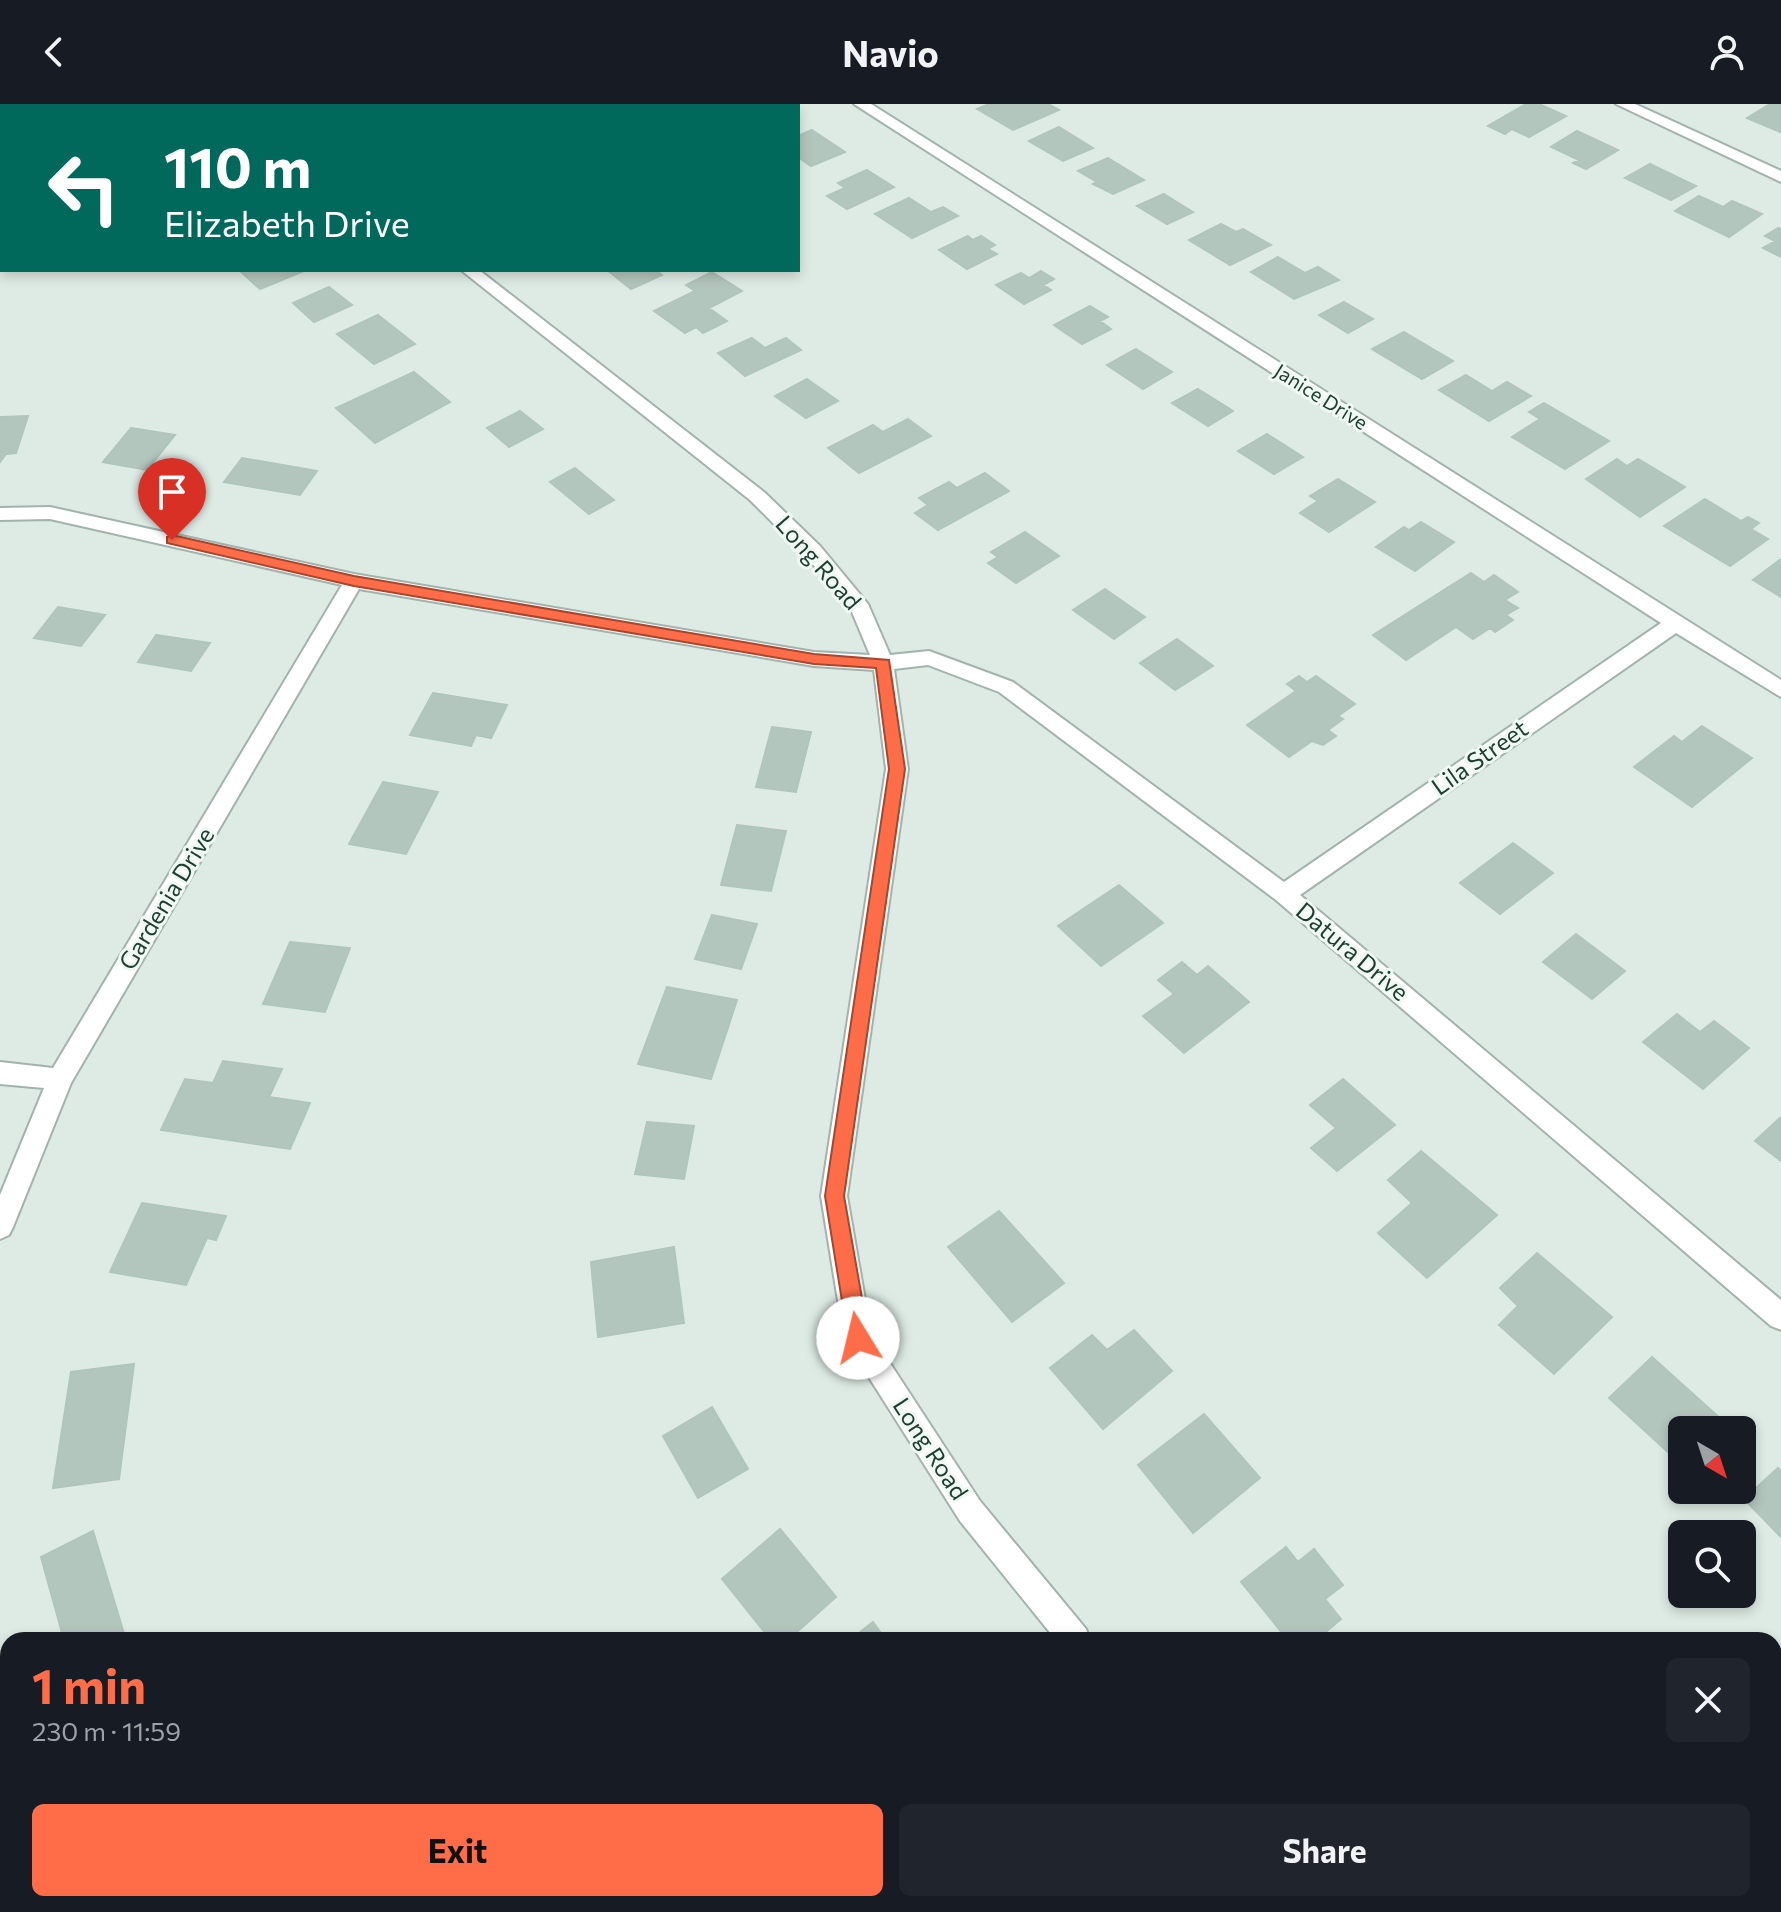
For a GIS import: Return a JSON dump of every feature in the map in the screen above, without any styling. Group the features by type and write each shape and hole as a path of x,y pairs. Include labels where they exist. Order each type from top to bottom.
{"street":[{"name":"Janice Drive","path":"861,104 1781,690"},
{"path":"1623,104 1781,177"},
{"name":"Long Road","path":"472,272 757,496 813,551 861,609 883,663 897,769 834,1196 858,1338 970,1511 1068,1632"},
{"name":"Datura Drive","path":"0,514 50,513 354,581 814,659 883,663 929,658 1006,687 1284,894 1781,1317"},
{"name":"Gardenia Drive","path":"0,1227 60,1079 354,581"},
{"name":"Lila Street","path":"1284,894 1676,623"},
{"path":"0,1073 60,1079"}],"building":[{"path":"989,104 1048,104 1059,110 1013,130 977,109"},
{"path":"1526,104 1539,104 1566,116 1529,137 1512,129 1505,134 1488,126"},
{"path":"1770,104 1781,104 1780,132 1747,118"},
{"path":"1059,127 1093,148 1063,161 1029,141"},
{"path":"812,130 845,152 811,166 800,158 800,135"},
{"path":"1577,131 1618,150 1586,169 1573,163 1579,160 1551,147"},
{"path":"1108,158 1144,180 1113,194 1093,184 1097,182 1078,171"},
{"path":"1650,164 1696,186 1671,200 1625,178"},
{"path":"867,170 894,187 847,209 827,196 845,188 838,183"},
{"path":"1164,194 1193,212 1167,224 1137,206"},
{"path":"1699,196 1723,207 1732,201 1762,214 1729,237 1675,211"},
{"path":"909,198 931,212 943,207 958,216 912,238 875,214"},
{"path":"1221,224 1236,232 1243,229 1271,245 1230,265 1189,240"},
{"path":"1781,229 1781,257 1763,248 1775,241 1765,236"},
{"path":"968,236 973,240 981,236 995,245 988,249 997,254 967,269 939,250"},
{"path":"1278,257 1305,273 1318,267 1339,280 1294,299 1251,272"},
{"path":"1041,271 1054,279 1043,285 1051,290 1024,304 996,285 1021,273 1029,278"},
{"path":"241,272 301,272 260,289"},
{"path":"610,272 658,272 662,275 631,289"},
{"path":"712,272 742,291 709,308 727,321 703,333 696,327 685,333 654,311 695,291 686,285"},
{"path":"329,287 352,305 314,322 293,303"},
{"path":"1344,302 1373,319 1348,333 1319,315"},
{"path":"1090,306 1108,317 1100,321 1111,329 1082,344 1054,325"},
{"path":"378,315 415,344 374,364 337,334"},
{"path":"1404,332 1453,361 1422,379 1372,349"},
{"path":"752,338 765,348 786,338 801,350 745,376 718,353"},
{"path":"1136,349 1172,372 1143,389 1107,365"},
{"path":"414,372 450,402 375,443 336,408"},
{"path":"1466,375 1492,391 1507,382 1531,396 1489,421 1439,390"},
{"path":"807,379 838,401 806,418 775,396"},
{"path":"1198,389 1233,411 1208,426 1172,403"},
{"path":"1544,403 1609,441 1565,469 1512,437 1540,419 1529,412"},
{"path":"520,411 543,429 509,447 487,428"},
{"path":"28,416 16,453 6,454 0,462 0,417"},
{"path":"908,419 931,436 859,473 828,448 873,425 883,432"},
{"path":"131,428 175,435 147,470 103,462"},
{"path":"1267,434 1303,457 1274,474 1238,451"},
{"path":"242,458 317,471 300,495 224,482"},
{"path":"1617,459 1627,466 1638,459 1685,487 1640,517 1586,479"},
{"path":"575,468 614,500 589,514 550,482"},
{"path":"985,473 1009,491 938,530 915,513 928,505 919,498 949,482 957,488"},
{"path":"1338,479 1375,502 1329,532 1300,513 1318,501 1310,496"},
{"path":"1705,499 1741,521 1748,517 1759,523 1751,529 1768,539 1730,566 1664,526"},
{"path":"1421,522 1454,542 1415,571 1376,547 1404,527 1409,530"},
{"path":"1025,532 1059,556 1016,583 988,563 998,557 991,552"},
{"path":"1781,559 1781,597 1753,580"},
{"path":"1471,573 1484,582 1494,575 1518,592 1505,600 1518,608 1506,615 1513,620 1495,632 1490,628 1473,639 1456,627 1406,660 1373,635"},
{"path":"1105,589 1145,617 1114,639 1073,610"},
{"path":"58,607 105,615 81,646 34,638"},
{"path":"156,635 210,643 191,671 138,662"},
{"path":"1177,639 1213,666 1175,690 1140,663"},
{"path":"1299,676 1307,682 1316,676 1355,704 1338,716 1343,719 1328,730 1336,736 1323,745 1312,741 1289,757 1247,725 1296,691 1287,684"},
{"path":"433,693 507,705 491,738 476,735 471,746 410,735"},
{"path":"1702,726 1752,758 1692,807 1634,767 1674,736 1682,742"},
{"path":"772,727 811,732 796,792 756,787"},
{"path":"383,782 438,792 406,854 349,844"},
{"path":"737,825 786,831 771,891 721,885"},
{"path":"1513,843 1553,873 1500,914 1460,883"},
{"path":"1119,885 1163,923 1101,966 1058,926"},
{"path":"712,915 757,924 741,969 695,959"},
{"path":"1576,934 1625,971 1592,999 1543,962"},
{"path":"290,942 350,948 325,1012 263,1004"},
{"path":"1182,962 1197,975 1208,966 1249,1002 1184,1053 1143,1016 1174,994 1158,980"},
{"path":"667,987 737,1000 711,1079 638,1064"},
{"path":"1677,1014 1700,1032 1714,1021 1749,1048 1703,1089 1643,1042"},
{"path":"223,1061 282,1069 269,1097 310,1103 290,1149 161,1130 185,1079 213,1083"},
{"path":"1343,1079 1395,1125 1337,1171 1311,1148 1336,1128 1310,1105"},
{"path":"1781,1117 1781,1161 1755,1141"},
{"path":"647,1122 694,1126 684,1179 635,1174"},
{"path":"1421,1151 1497,1215 1427,1278 1378,1233 1412,1203 1388,1180"},
{"path":"142,1203 226,1216 216,1240 207,1238 186,1285 110,1272"},
{"path":"999,1211 1064,1283 1012,1322 948,1247"},
{"path":"674,1247 684,1323 598,1337 591,1262"},
{"path":"1537,1253 1612,1317 1554,1374 1499,1325 1518,1306 1500,1288"},
{"path":"1134,1330 1172,1371 1103,1429 1050,1368 1092,1335 1107,1350"},
{"path":"1652,1357 1718,1416 1668,1416 1668,1452 1609,1398"},
{"path":"134,1364 119,1479 53,1488 71,1372"},
{"path":"712,1407 748,1469 698,1498 663,1436"},
{"path":"1204,1414 1260,1478 1193,1533 1138,1465"},
{"path":"1778,1468 1781,1471 1781,1537 1749,1504 1756,1504 1756,1488"},
{"path":"780,1529 836,1597 797,1632 765,1632 722,1579"},
{"path":"93,1531 124,1632 62,1632 41,1557"},
{"path":"1286,1547 1298,1562 1314,1549 1343,1585 1325,1599 1341,1619 1326,1632 1282,1632 1241,1582"},
{"path":"873,1622 880,1632 860,1632"}],"route":[{"path":"172,540 354,581 814,659 883,663 897,769 834,1196 858,1338"}]}
